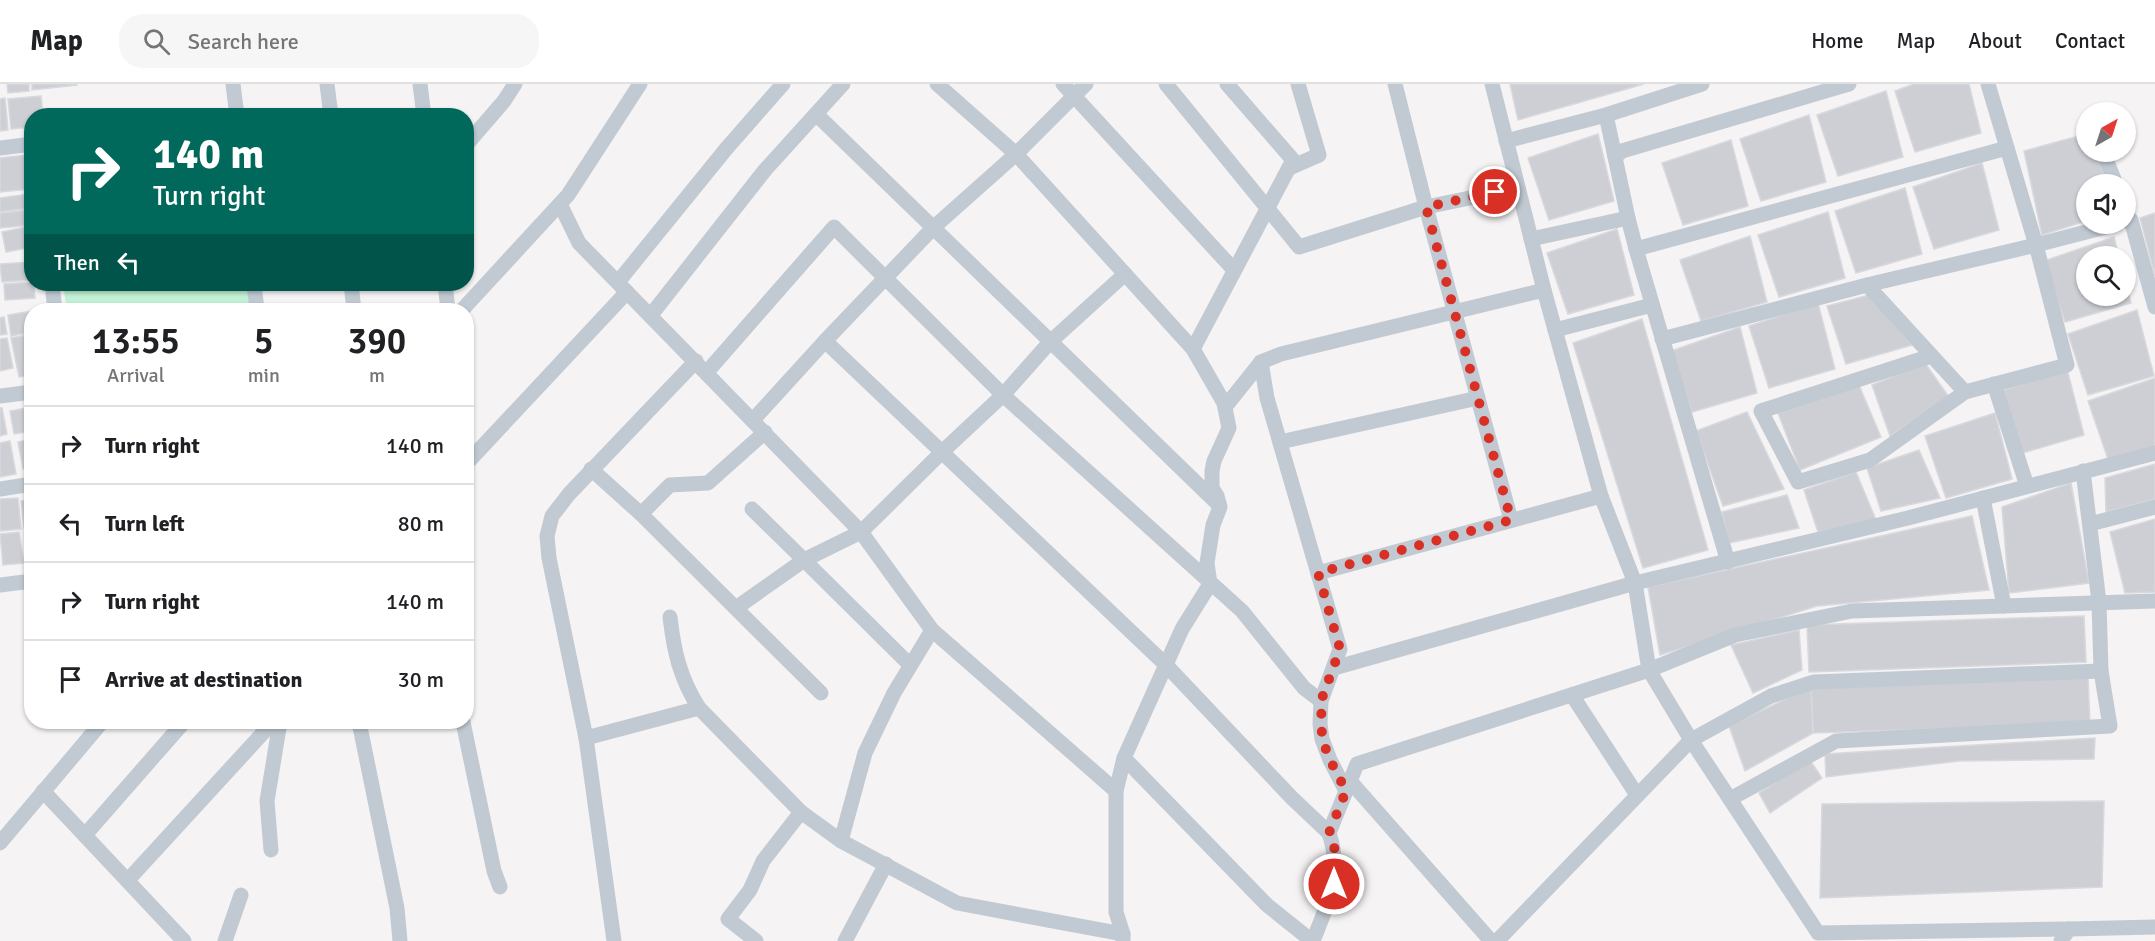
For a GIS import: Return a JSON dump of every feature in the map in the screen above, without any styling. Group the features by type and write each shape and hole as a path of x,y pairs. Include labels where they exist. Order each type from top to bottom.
{"street":[{"path":"233,84 236,108"},
{"path":"327,84 330,108"},
{"path":"420,84 423,108"},
{"path":"474,136 515,84"},
{"path":"468,303 568,195 640,84"},
{"path":"474,455 623,287 726,149 783,84"},
{"path":"651,315 765,170 843,84"},
{"path":"670,617 674,653 686,688 699,708 801,812 841,841 957,903 1115,937 1116,791 1124,758 1165,664 1186,620 1210,584 1207,563 1213,525 1220,507 1212,488 1212,471 1214,461 1229,428 1225,407 1193,349 1016,154 937,84"},
{"path":"1063,84 1234,270"},
{"path":"753,420 934,227 1016,154 1086,84"},
{"path":"1166,84 1299,247 1426,207 1518,188"},
{"path":"1193,349 1293,160 1227,84"},
{"path":"1289,168 1319,155 1298,84"},
{"path":"1395,84 1511,520"},
{"path":"1492,84 1544,290 1601,496 1635,583 1649,670 1691,740 1820,937 2065,935 2155,927"},
{"path":"1506,141 1606,115 1702,84"},
{"path":"1615,157 1622,151 1849,84"},
{"path":"1931,356 1761,411 1798,482 1870,460 1965,392 2067,365 2036,245 1988,84"},
{"path":"816,114 1220,507"},
{"path":"1606,115 1636,249 1728,562"},
{"path":"0,148 24,145"},
{"path":"1636,249 2007,148"},
{"path":"560,204 579,243 861,532 932,630 1116,791"},
{"path":"1531,239 1628,218"},
{"path":"707,372 834,227 1003,395 1242,611 1304,688 1321,701"},
{"path":"1662,339 1867,285 2036,245 2076,233"},
{"path":"2130,234 2155,307"},
{"path":"736,609 804,560 861,532 1003,395 1050,342 1125,274"},
{"path":"1867,285 1965,392"},
{"path":"1225,407 1262,362 1281,354 1544,290"},
{"path":"1555,330 1652,305"},
{"path":"825,341 1165,664 1292,798 1329,833 1335,850 1334,884 1313,941 1267,905 1124,758"},
{"path":"614,941 586,738 554,588 547,536 552,516 591,470 696,361"},
{"path":"1262,362 1267,398 1340,649 1321,701 1322,739 1330,760 1348,786 1491,941"},
{"path":"1994,384 2027,486"},
{"path":"0,396 24,393"},
{"path":"1280,442 1478,398"},
{"path":"641,514 670,485 708,483 765,432"},
{"path":"1334,668 1635,583 1728,562 2155,453"},
{"path":"591,470 641,514 820,693"},
{"path":"1730,799 1836,741 2110,726 2101,671 2099,602 2083,471"},
{"path":"0,489 24,485"},
{"path":"1318,573 1601,496"},
{"path":"1983,498 2004,606"},
{"path":"2090,524 2155,507"},
{"path":"752,509 910,665"},
{"path":"0,585 24,582"},
{"path":"1329,833 1357,764 1649,670 1735,635 1852,610 2155,602"},
{"path":"841,841 865,753 910,665 932,630"},
{"path":"1497,941 1691,740 1770,696 1814,682 2101,671"},
{"path":"1572,695 1638,795"},
{"path":"586,738 699,708"},
{"path":"0,843 96,729"},
{"path":"85,836 178,729"},
{"path":"128,880 267,729"},
{"path":"271,850 267,801 279,729"},
{"path":"360,729 397,908 400,941"},
{"path":"464,729 494,872 500,886"},
{"path":"44,791 184,941"},
{"path":"756,941 728,919 750,890 763,861 801,812"},
{"path":"845,941 886,864"},
{"path":"225,941 241,895"}],"green space":[{"path":"64,291 248,291 249,303 66,303"}],"building":[{"path":"7,84 29,84 29,91 8,93"},
{"path":"32,84 77,84 77,85 32,90"},
{"path":"1510,84 1644,84 1518,120"},
{"path":"1914,84 1969,84 1981,133 1915,152 1895,91"},
{"path":"1886,91 1903,157 1838,176 1817,115"},
{"path":"41,96 42,108 24,108 24,128 11,129 8,99"},
{"path":"5,98 8,130 0,131 0,99"},
{"path":"1809,115 1826,182 1761,201 1740,139"},
{"path":"1598,134 1614,201 1549,220 1528,158"},
{"path":"2076,137 2076,162 2099,162 2104,174 2076,174 2076,224 2042,235 2024,151"},
{"path":"1731,140 1748,206 1683,225 1662,163"},
{"path":"24,155 24,190 0,192 0,158"},
{"path":"1982,163 1999,230 1934,249 1913,187"},
{"path":"1905,188 1922,254 1856,273 1835,211"},
{"path":"24,195 24,209 0,212 0,198"},
{"path":"24,210 24,226 0,228 0,213"},
{"path":"1828,212 1845,278 1779,297 1758,235"},
{"path":"2155,213 2155,276 2140,218"},
{"path":"24,227 24,249 6,252 2,232"},
{"path":"1617,229 1634,295 1568,314 1547,253"},
{"path":"1750,236 1767,302 1701,321 1680,260"},
{"path":"2114,237 2116,246 2088,246"},
{"path":"2076,250 2076,306 2121,306 2065,322 2044,261"},
{"path":"24,262 24,281 2,282 0,264"},
{"path":"24,283 24,291 34,291 35,298 5,300 4,284"},
{"path":"1869,295 1912,345 1846,364 1827,306"},
{"path":"1818,303 1835,369 1769,388 1749,326"},
{"path":"2137,310 2154,376 2088,395 2068,334"},
{"path":"24,312 24,334 11,336 8,315"},
{"path":"4,317 7,334 0,335 0,318"},
{"path":"1642,319 1708,550 1643,568 1573,343"},
{"path":"1740,327 1757,393 1692,412 1671,351"},
{"path":"24,336 24,376 19,377 11,338"},
{"path":"7,338 13,368 0,371 0,339"},
{"path":"1925,363 1949,397 1890,436 1872,385"},
{"path":"2067,369 2084,435 2019,454 1998,392"},
{"path":"2155,378 2155,449 2109,462 2088,401"},
{"path":"1859,385 1881,437 1800,470 1778,413"},
{"path":"0,408 2,408 7,434 0,436"},
{"path":"24,408 24,432 14,434 10,411"},
{"path":"1747,412 1784,489 1723,506 1696,431"},
{"path":"1995,413 2012,479 1946,498 1925,436"},
{"path":"10,441 16,474 0,477 0,443"},
{"path":"24,441 24,469 23,469 18,442"},
{"path":"1919,450 1940,498 1881,511 1867,468"},
{"path":"2155,464 2155,499 2106,512 2105,478"},
{"path":"1856,472 1876,520 1818,532 1804,490"},
{"path":"2071,483 2089,583 2009,593 2002,507"},
{"path":"1787,495 1799,528 1729,543 1722,512"},
{"path":"18,498 21,529 0,531 0,499"},
{"path":"21,501 24,501 24,528"},
{"path":"1972,516 1989,590 1817,606 1660,655 1648,587"},
{"path":"2155,519 2155,592 2125,593 2110,532"},
{"path":"19,532 24,563 3,565 0,534"},
{"path":"2084,616 2086,662 1809,672 1807,625"},
{"path":"1799,630 1802,670 1753,693 1731,645"},
{"path":"2088,677 2090,724 1813,733 1811,687"},
{"path":"1811,687 1813,733 1745,771 1729,726"},
{"path":"2095,738 2094,759 1959,761 1826,777 1825,754"},
{"path":"1810,760 1822,778 1770,813 1759,793"},
{"path":"2104,801 2102,887 1820,898 1822,804"}],"route":[{"path":"1334,884 1335,850 1329,833 1346,791 1330,760 1322,739 1320,724 1321,701 1340,649 1318,573 1511,520 1426,207 1495,192"}]}
